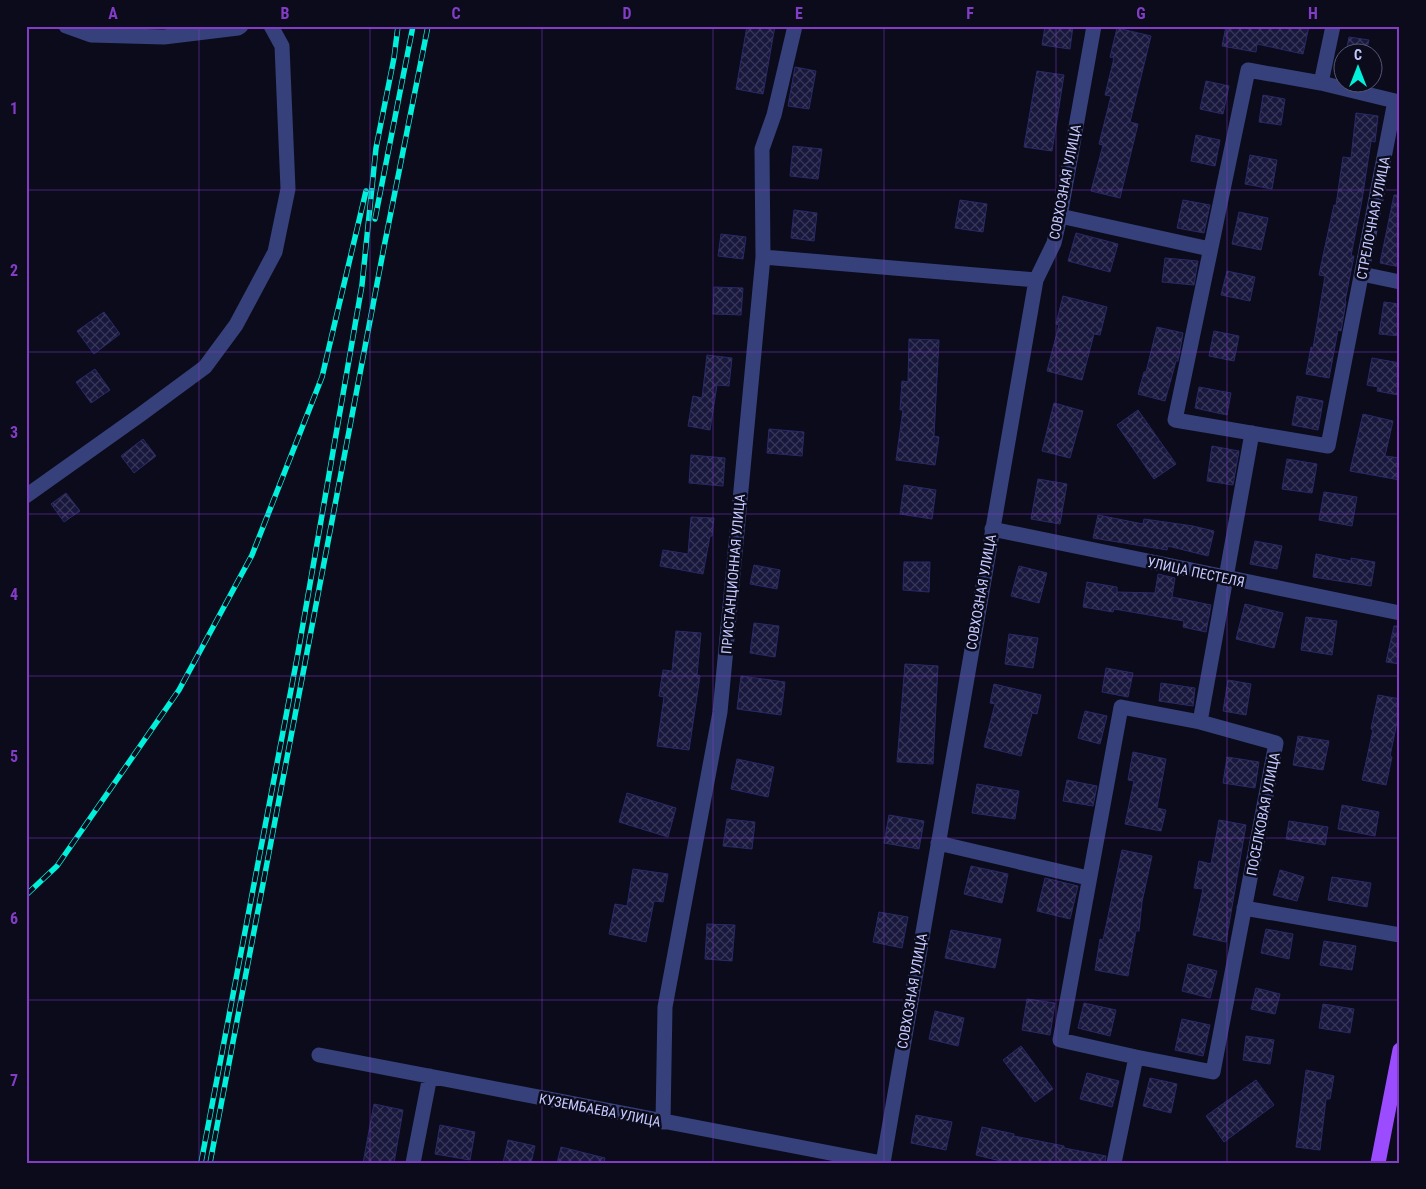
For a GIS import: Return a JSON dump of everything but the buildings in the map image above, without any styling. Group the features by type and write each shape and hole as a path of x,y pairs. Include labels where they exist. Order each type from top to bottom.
{"main road":[{"path":"1378,1163 1395,1105 1400,1050"}],"street":[{"path":"66,26 91,31 164,37 238,28 241,26"},
{"path":"26,496 205,367 236,325 275,252 288,189 282,46 271,26"},
{"name":"ПРИСТАНЦИОННАЯ УЛИЦА","path":"663,1122 665,1007 720,712 764,256 762,149 774,115 795,26"},
{"name":"СОВХОЗНАЯ УЛИЦА","path":"882,1163 1036,280 1054,243 1094,26"},
{"path":"1321,83 1333,26"},
{"name":"СТРЕЛОЧНАЯ УЛИЦА","path":"1248,70 1321,83 1395,101 1328,446 1175,420 1248,70"},
{"path":"1060,216 1210,249"},
{"path":"764,256 1036,280"},
{"path":"1362,274 1400,282"},
{"path":"1200,722 1252,433"},
{"name":"УЛИЦА ПЕСТЕЛЯ","path":"992,529 1400,613"},
{"name":"ПОСЕЛКОВАЯ УЛИЦА","path":"1121,707 1200,722 1276,743 1213,1072 1060,1040 1088,878 1121,707"},
{"path":"938,844 1088,878"},
{"path":"1244,908 1400,935"},
{"name":"КУЗЕМБАЕВА УЛИЦА","path":"319,1055 882,1163"},
{"path":"1114,1163 1136,1057"},
{"path":"413,1163 430,1076"}],"railway":[{"path":"201,1163 298,653 362,285 376,148 394,58 398,26"},
{"path":"375,219 413,26"},
{"path":"210,1163 384,247 428,26"},
{"path":"26,895 57,866 179,690 252,555 322,377 366,191"}]}
